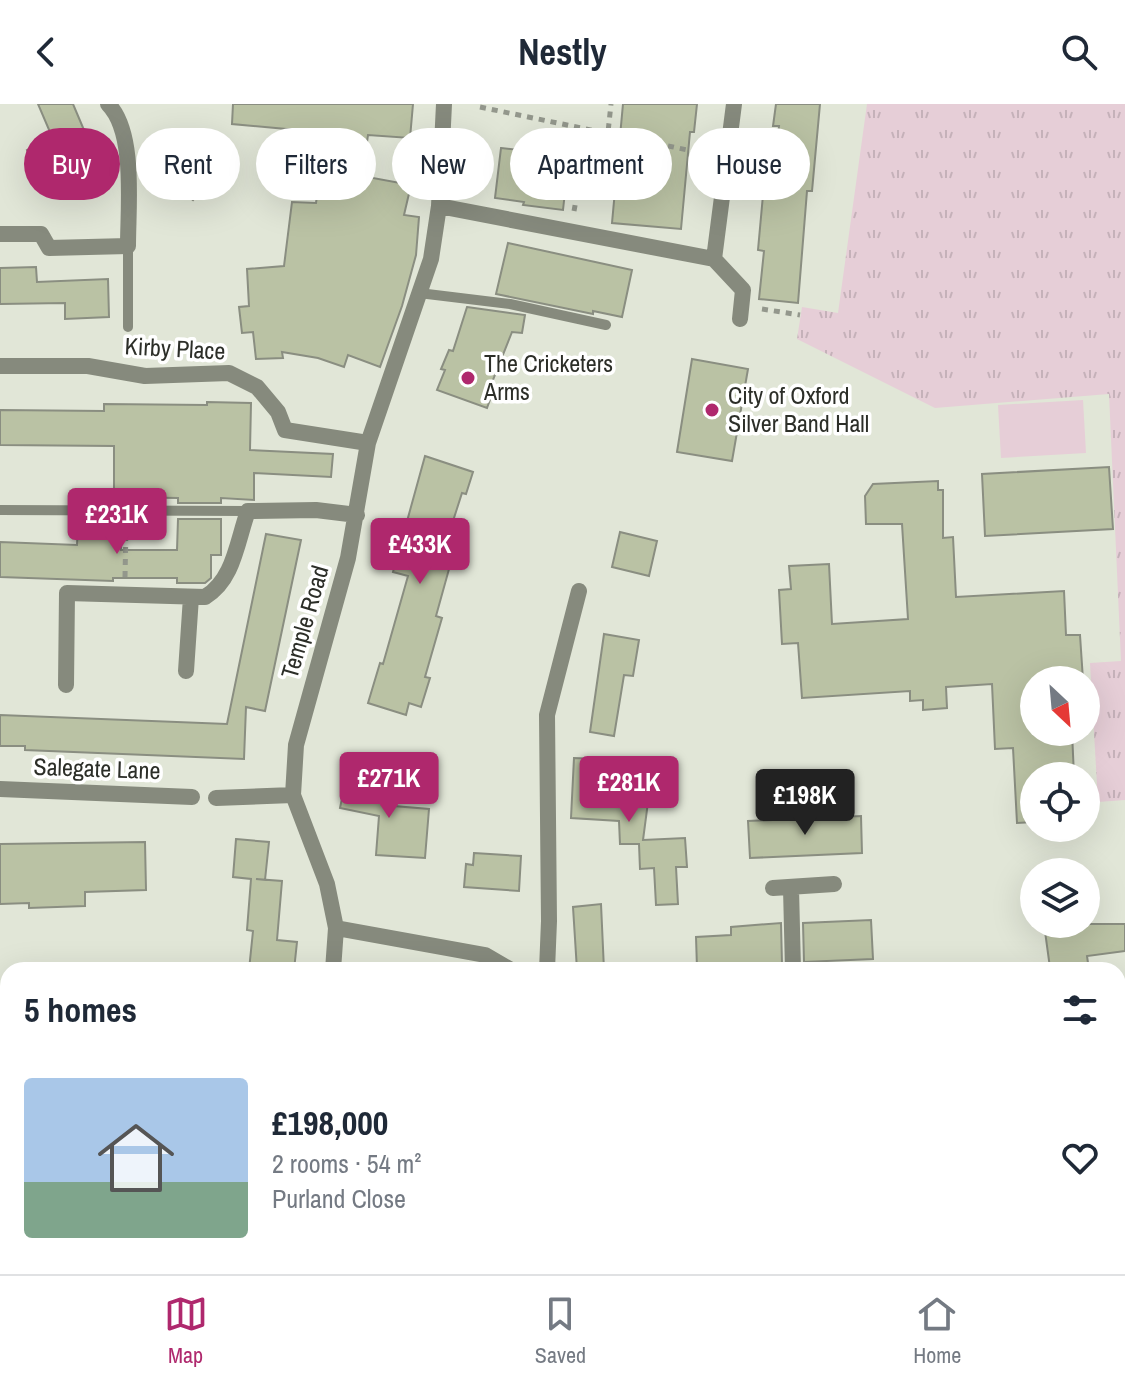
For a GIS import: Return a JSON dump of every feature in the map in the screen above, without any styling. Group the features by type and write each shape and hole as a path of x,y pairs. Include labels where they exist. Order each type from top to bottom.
{"street":[{"path":"0,234 41,234 49,248 128,246 128,165 119,115 108,104"},
{"name":"Temple Road","path":"334,962 336,928 327,884 293,795 296,745 357,515 368,443 437,235 444,104"},
{"path":"731,128 734,104"},
{"path":"714,259 722,200"},
{"path":"439,206 714,259 743,290 741,312"},
{"name":"Kirby Place","path":"0,366 88,366 145,376 229,373 257,387 278,412 285,430 368,443"},
{"path":"66,685 67,593 205,597 217,590 228,575 248,511 316,510 357,515"},
{"path":"547,962 547,715 579,591"},
{"path":"186,671 191,597"},
{"name":"Salegate Lane","path":"0,789 192,797"},
{"path":"216,798 293,795"},
{"path":"773,888 834,884"},
{"path":"791,888 793,962"},
{"path":"336,928 485,955 497,962"}],"lane":[{"path":"128,246 128,327"},
{"path":"419,293 510,304 606,325"},
{"path":"0,510 248,511"}],"path":[{"path":"609,128 611,104"},
{"path":"480,107 580,128"},
{"path":"570,231 576,200"},
{"path":"741,312 800,315"},
{"path":"125,595 127,510"}],"green space":[{"path":"867,104 1125,104 1125,800 1100,802 1100,762 1096,762 1095,746 1100,746 1100,666 1090,666 1090,663 1121,661 1109,394 935,408 797,339 802,307 838,313"},
{"path":"1083,400 1086,453 1001,458 998,405"}],"building":[{"path":"38,104 73,104 83,128 48,128"},
{"path":"233,104 413,104 411,128 392,128 392,137 376,136 376,128 275,128 232,124"},
{"path":"623,104 697,104 694,128 688,128 681,229 612,223 614,200 672,200 672,128 621,128"},
{"path":"776,104 820,104 812,191 810,128 773,126"},
{"path":"501,148 510,149 510,200 564,200 563,210 495,198"},
{"path":"376,179 392,182 392,200 408,200 404,215 419,217 416,255 380,367 348,355 344,367 318,358 282,352 283,358 256,359 253,332 242,333 239,307 249,306 247,269 284,266 292,202 316,203 316,200 376,200"},
{"path":"763,200 806,200 798,303 759,299 764,251 758,250"},
{"path":"508,243 632,270 622,317 496,294"},
{"path":"36,267 37,282 108,279 109,317 65,319 65,303 0,304 0,268"},
{"name":"The Cricketers Arms","path":"467,307 525,315 522,333 512,332 491,385 495,386 487,408 437,390 445,370 441,369 449,350 453,351"},
{"name":"City of Oxford Silver Band Hall","path":"692,359 748,369 732,461 677,452"},
{"path":"207,402 251,403 250,450 333,454 331,477 254,473 254,500 221,498 221,503 178,503 178,498 114,497 114,446 0,445 0,410 104,411 104,404 207,405"},
{"path":"425,456 473,472 466,494 462,493 444,549 454,551 436,616 442,618 425,677 430,678 421,707 409,703 406,715 368,703 380,663 383,664 408,576 393,572"},
{"path":"1109,467 1113,529 985,536 982,474"},
{"path":"938,481 938,490 943,490 943,538 953,537 956,597 1064,591 1066,635 1080,635 1082,666 1020,666 1020,746 1073,746 1073,762 1020,762 1020,823 1017,823 1013,748 995,749 992,684 946,687 947,708 923,710 923,700 910,701 910,691 802,698 798,643 782,644 779,590 791,589 789,566 829,564 832,624 908,619 902,524 866,524 865,496 873,484"},
{"path":"178,519 221,519 221,555 211,555 211,578 205,583 177,583 177,578 113,578 113,581 0,577 0,542 77,545 78,523 122,524 121,550 177,550"},
{"path":"620,532 657,541 649,576 612,567"},
{"path":"266,534 301,540 265,711 246,707 244,759 25,750 25,746 0,746 0,715 227,724"},
{"path":"604,634 639,640 633,676 624,675 614,736 590,732"},
{"path":"574,758 598,759 597,782 650,787 643,840 685,838 687,867 676,867 678,904 656,905 654,868 640,869 639,844 620,844 619,821 571,818"},
{"path":"346,779 386,787 382,805 429,809 425,858 376,855 379,816 340,808"},
{"path":"861,816 862,853 750,858 748,821"},
{"path":"236,839 269,842 265,880 282,881 277,940 297,942 295,962 250,962 253,931 247,930 251,879 233,877"},
{"path":"145,842 146,890 85,892 85,906 29,908 29,903 0,904 0,844"},
{"path":"474,853 521,856 519,891 464,887 466,864 473,865"},
{"path":"601,904 604,962 576,962 573,907"},
{"path":"871,920 873,959 804,962 803,923"},
{"path":"781,923 782,962 697,962 696,937 731,935 731,927"},
{"path":"1100,924 1125,924 1125,951 1087,956 1088,962 1049,962 1046,938 1100,938"}],"place":[{"name":"The Cricketers Arms","path":"468,378"},
{"name":"City of Oxford Silver Band Hall","path":"712,410"}]}
